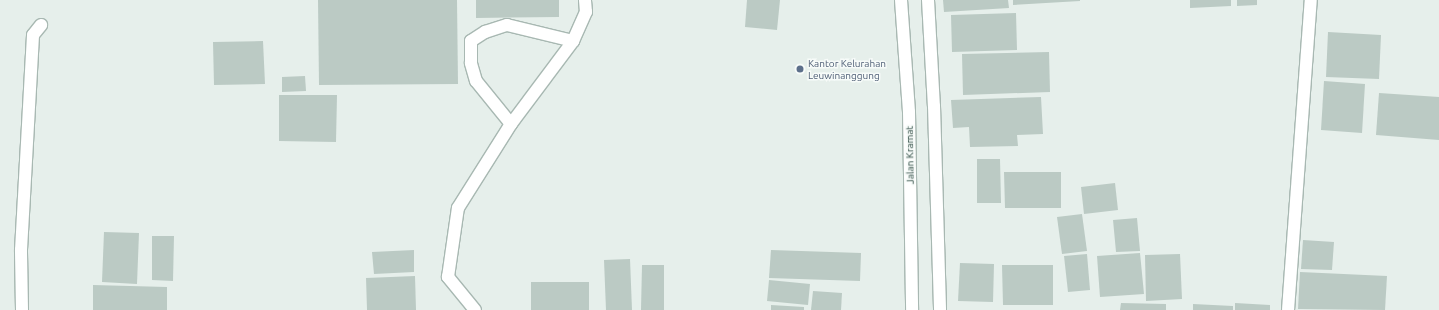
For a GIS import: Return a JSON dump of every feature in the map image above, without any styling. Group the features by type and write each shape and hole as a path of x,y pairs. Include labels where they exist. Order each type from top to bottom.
{"street":[{"path":"474,310 448,277 458,208 511,124 573,41 586,12 585,0"},
{"name":"Jalan Kramat","path":"901,0 909,112 912,310"},
{"path":"928,0 934,106 940,310"},
{"path":"1288,310 1311,0"},
{"path":"22,310 21,250 33,35 40,25"},
{"path":"511,124 476,82 471,63 471,41 485,32 507,25 573,41"}],"building":[{"path":"318,0 457,0 458,84 319,85"},
{"path":"476,0 559,0 559,17 476,18"},
{"path":"747,0 780,0 777,30 745,27"},
{"path":"943,0 1008,0 1009,8 944,12"},
{"path":"1013,0 1080,0 1080,1 1013,5"},
{"path":"1190,0 1231,0 1231,6 1190,8"},
{"path":"1237,0 1257,0 1257,5 1237,6"},
{"path":"1016,13 1017,50 952,52 951,15"},
{"path":"1328,32 1381,35 1379,79 1326,77"},
{"path":"263,41 265,84 214,85 213,42"},
{"path":"1049,52 1050,92 963,95 962,54"},
{"path":"305,76 306,91 282,92 282,77"},
{"path":"1324,81 1365,84 1362,133 1321,130"},
{"path":"1379,93 1439,97 1439,140 1376,135"},
{"path":"279,95 337,95 336,142 279,141"},
{"path":"1041,97 1043,134 1017,135 1018,146 970,147 969,127 953,128 951,100"},
{"path":"977,159 1000,159 1001,203 977,203"},
{"path":"1004,172 1061,172 1061,208 1005,208"},
{"path":"1115,183 1118,210 1084,214 1081,187"},
{"path":"1082,214 1087,251 1062,254 1057,217"},
{"path":"1137,218 1140,251 1116,252 1113,220"},
{"path":"104,232 139,233 137,284 102,282"},
{"path":"152,236 174,236 173,281 152,280"},
{"path":"1303,240 1334,242 1332,270 1301,269"},
{"path":"414,250 414,272 374,274 372,252"},
{"path":"771,250 861,253 860,281 769,278"},
{"path":"1140,253 1144,294 1100,297 1097,256"},
{"path":"1087,254 1090,290 1068,292 1064,256"},
{"path":"1180,254 1182,299 1146,301 1145,255"},
{"path":"630,259 632,310 606,310 604,260"},
{"path":"960,263 994,264 993,302 958,301"},
{"path":"642,265 664,265 664,310 641,310"},
{"path":"1002,265 1053,265 1053,305 1003,305"},
{"path":"1300,272 1387,276 1385,310 1298,309"},
{"path":"415,276 416,310 367,310 366,278"},
{"path":"769,280 810,284 808,305 767,301"},
{"path":"531,282 589,282 589,310 531,310"},
{"path":"93,285 167,287 167,310 93,310"},
{"path":"813,291 842,293 841,310 811,310"},
{"path":"1121,303 1166,304 1166,310 1120,310"},
{"path":"1235,303 1270,305 1270,310 1235,310"},
{"path":"1193,304 1233,306 1233,310 1193,310"},
{"path":"771,305 804,307 804,310 771,310"}],"place":[{"name":"Kantor Kelurahan Leuwinanggung","path":"800,69"}]}
